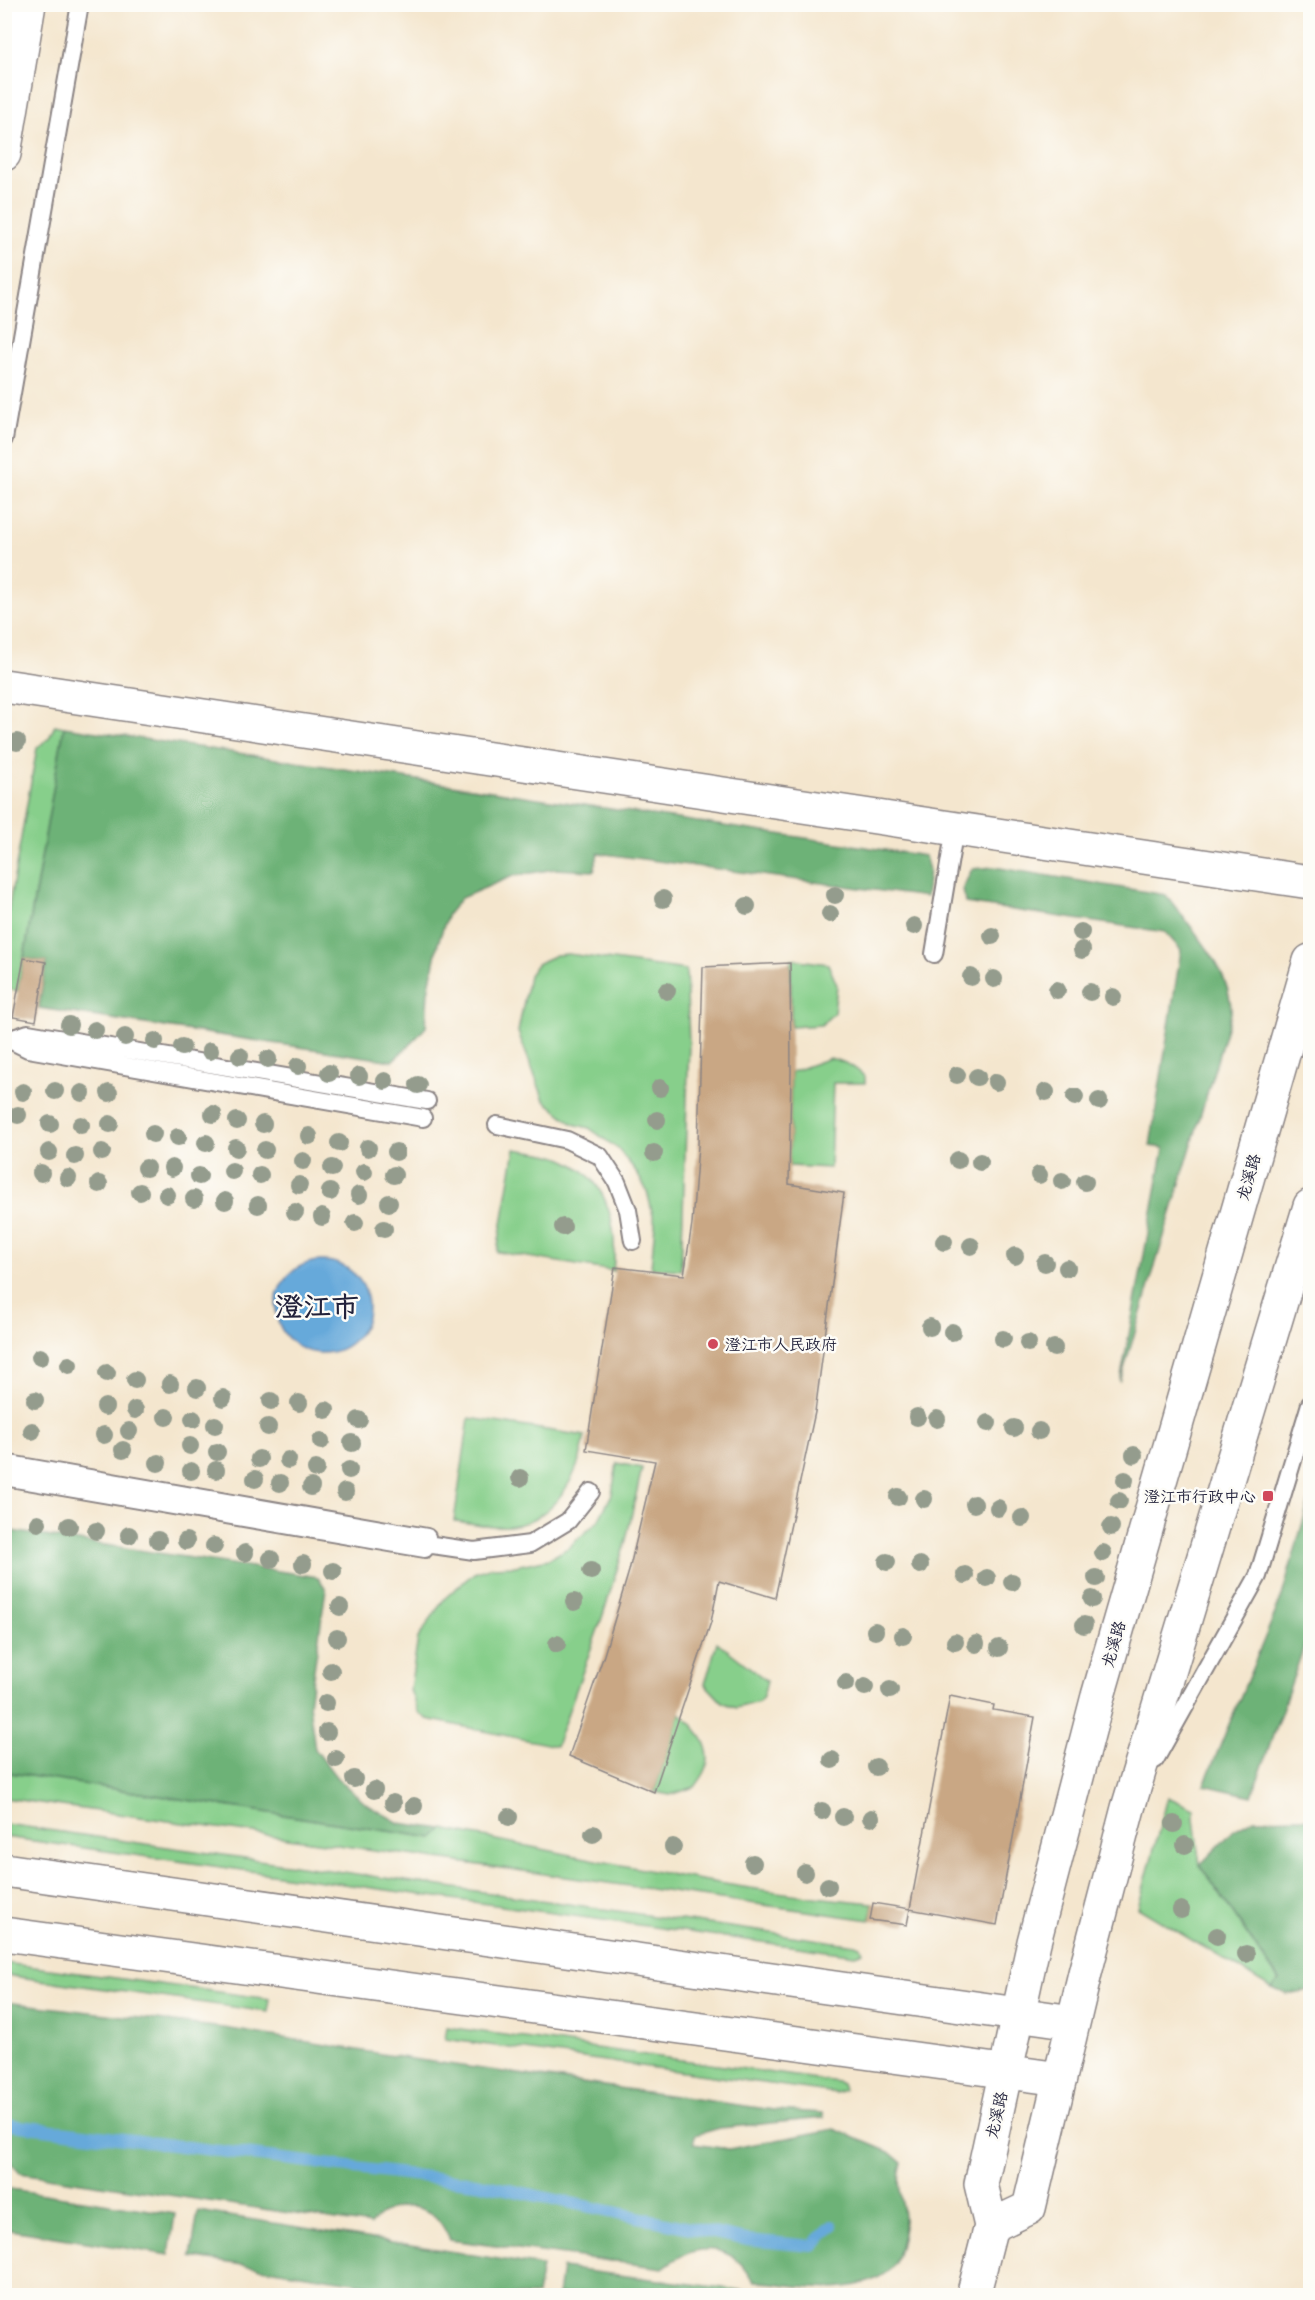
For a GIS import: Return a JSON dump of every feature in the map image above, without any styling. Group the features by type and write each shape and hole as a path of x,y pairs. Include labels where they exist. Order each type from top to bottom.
{"main road":[{"path":"4,154 29,4"},
{"path":"4,686 1311,882"},
{"name":"龙溪路","path":"991,2226 981,2184 1036,1934 1098,1696 1311,961"},
{"path":"973,2295 991,2226 1029,2208 1073,2022 1128,1808 1311,1206"},
{"path":"4,1870 1073,2022"},
{"path":"4,1934 1060,2079"}],"lane":[{"path":"4,439 80,4"},
{"path":"934,954 955,828"},
{"path":"7,1038 28,1033 427,1101"},
{"path":"7,1038 28,1049 423,1118"},
{"path":"497,1125 567,1140 600,1156 617,1182 628,1210 633,1241"},
{"path":"1128,1808 1258,1576 1311,1404"},
{"path":"4,1463 426,1543"},
{"path":"4,1477 474,1551 530,1544 568,1521 591,1492"}],"green space":[{"path":"55,725 64,727 18,991 5,989 5,928 37,748 49,738"},
{"path":"64,727 925,856 929,870 926,897 598,853 594,871 555,869 513,876 461,898 448,914 438,943 428,992 426,1027 392,1061 39,1008 46,962 24,958"},
{"path":"994,867 1166,895 1216,962 1228,992 1230,1020 1120,1382 1164,1148 1150,1146 1181,950 1165,932 965,903 963,888 972,869"},
{"path":"568,954 686,970 689,1043 681,1270 651,1268 655,1224 647,1191 635,1170 618,1149 589,1128 573,1124 544,1100 518,1032 529,975 537,964 556,955"},
{"path":"791,959 828,964 837,985 834,1013 821,1025 791,1027"},
{"path":"830,1058 857,1070 865,1077 865,1083 833,1083 830,1168 789,1166 791,1072"},
{"path":"515,1149 563,1159 583,1171 594,1182 602,1194 612,1224 613,1271 497,1252"},
{"path":"469,1418 585,1436 577,1466 570,1481 551,1506 526,1522 510,1526 489,1526 454,1521"},
{"path":"617,1463 642,1468 626,1540 603,1615 556,1746 427,1719 418,1712 410,1690 418,1638 444,1599 474,1573 492,1567 515,1566 549,1559 568,1548 598,1521 612,1494"},
{"path":"1310,1497 1310,1629 1252,1796 1204,1785 1282,1596"},
{"path":"5,1530 318,1577 326,1589 309,1704 315,1749 337,1778 366,1804 399,1823 443,1829 433,1838 5,1772"},
{"path":"717,1642 767,1681 763,1697 759,1702 736,1708 722,1702 705,1684"},
{"path":"680,1713 701,1736 707,1751 706,1769 695,1787 670,1795 654,1792"},
{"path":"4,1772 432,1838 443,1829 711,1882 819,1898 873,1903 870,1920 5,1798"},
{"path":"1168,1797 1194,1809 1200,1865 1279,1981 1272,1988 1138,1908"},
{"path":"1254,1819 1310,1819 1310,1990 1286,1994 1272,1988 1279,1980 1200,1865 1234,1830"},
{"path":"5,1824 856,1945 861,1947 863,1952 855,1955 5,1837"},
{"path":"5,1963 270,1999 268,2012 5,1975"},
{"path":"5,2002 224,2028 412,2059 774,2110 823,2113 824,2118 720,2128 695,2135 693,2144 729,2149 834,2129 889,2152 902,2163 899,2180 904,2226 898,2253 893,2266 880,2277 865,2283 847,2287 809,2287 754,2281 741,2264 730,2255 711,2249 691,2252 663,2268 450,2240 434,2215 414,2207 390,2210 370,2225 20,2173 5,2157"},
{"path":"447,2027 838,2082 842,2084 844,2090 836,2093 445,2039"},
{"path":"4,2188 175,2214 169,2255 5,2229"},
{"path":"198,2211 542,2266 537,2295 436,2295 191,2257"},
{"path":"562,2268 780,2295 558,2295"}],"water":[{"path":"322,1261 348,1269 360,1281 368,1307 360,1333 348,1345 322,1353 296,1345 284,1333 276,1307 284,1281 296,1269"}],"building":[{"path":"24,958 46,962 36,1021 13,1017"},
{"name":"澄江市人民政府","path":"790,963 789,1184 844,1193 815,1412 775,1598 719,1581 711,1622 654,1792 569,1756 604,1655 629,1571 655,1461 586,1450 615,1267 684,1275 692,1224 698,1146 703,967"},
{"path":"950,1696 994,1705 993,1710 1035,1717 997,1925 910,1909"},
{"path":"873,1903 910,1909 907,1925 870,1920"}],"waterway":[{"path":"4,2124 476,2183 747,2240 812,2246 832,2226"}],"place":[{"name":"澄江市人民政府","path":"713,1344"},
{"name":"澄江市行政中心","path":"1268,1496"}],"district":[{"name":"澄江市","path":"317,1306"}]}
